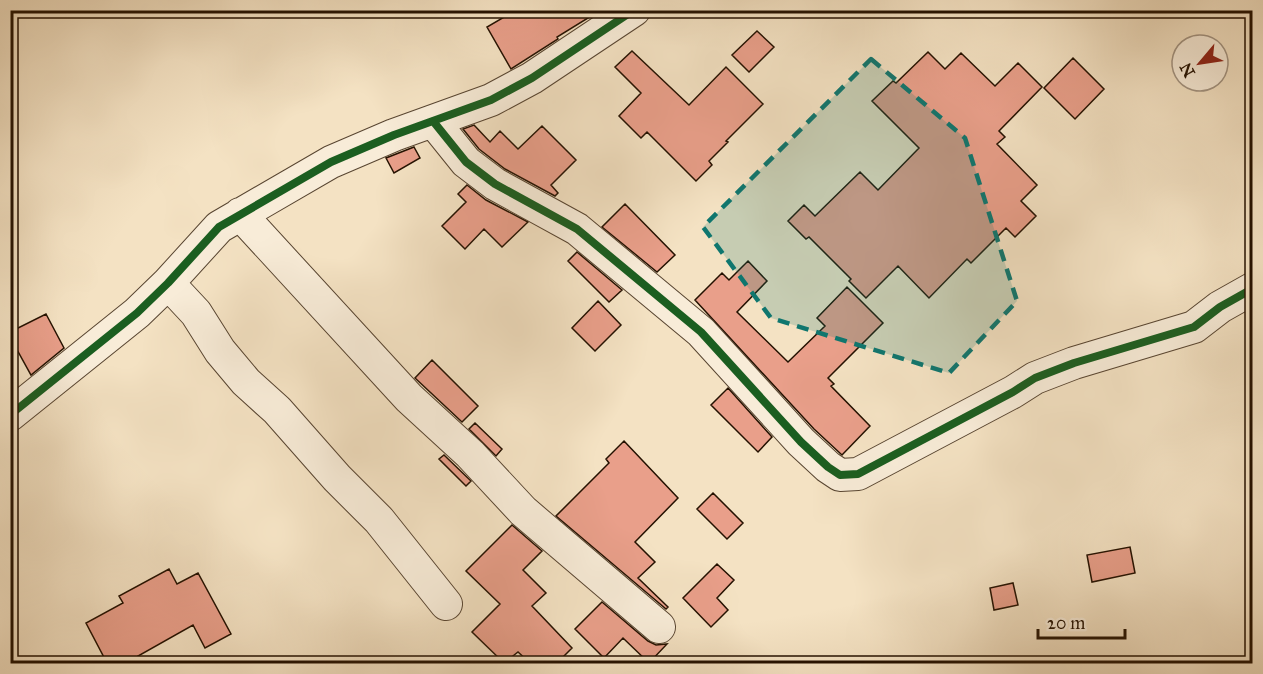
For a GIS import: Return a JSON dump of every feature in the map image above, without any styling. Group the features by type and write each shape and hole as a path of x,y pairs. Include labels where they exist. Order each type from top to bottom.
{"street":[{"path":"10,415 137,313 219,227 331,162 394,135 491,100 522,84 634,10"},
{"path":"434,121 465,162 495,184 577,229 701,332 801,442 840,475 858,474 1013,392 1035,378 1105,353 1194,327 1220,307 1252,289"},
{"path":"240,214 409,398 470,454 523,511 659,627"},
{"path":"168,283 196,313 220,351 239,374 277,411 337,478 379,520 446,604"}],"highlighted area":[{"path":"871,59 965,138 1017,301 949,373 771,318 703,227"}],"building":[{"path":"516,10 601,10 511,69 487,27"},
{"path":"757,31 774,47 749,72 732,55"},
{"path":"632,51 689,105 726,67 763,104 726,141 728,142 709,161 712,165 696,181 647,132 641,138 619,116 641,93 615,67"},
{"path":"928,52 945,69 961,53 995,86 1018,63 1042,87 999,131 1005,137 997,144 1037,185 1021,201 1036,216 1015,237 1006,228 971,263 967,259 929,298 898,266 866,298 849,281 851,279 809,237 806,239 788,221 804,205 815,216 860,172 878,190 919,148 872,101 893,81 896,83"},
{"path":"1073,58 1104,89 1075,119 1044,88"},
{"path":"474,125 490,142 500,131 518,149 542,126 576,160 551,185 558,193 555,196 505,169 479,149 463,129"},
{"path":"414,147 420,158 394,173 386,158"},
{"path":"467,185 486,200 528,222 502,247 484,229 465,249 442,226 466,202 458,194"},
{"path":"625,204 675,255 657,272 602,227"},
{"path":"577,252 622,290 609,302 568,261"},
{"path":"748,261 767,281 737,312 788,362 825,326 817,318 847,287 883,323 828,378 834,384 831,386 870,426 842,455 814,429 695,300 722,273 729,280"},
{"path":"598,301 621,325 595,351 572,328"},
{"path":"46,314 64,348 31,375 10,337 10,332"},
{"path":"432,360 478,406 462,422 415,378"},
{"path":"728,388 772,437 758,452 711,405"},
{"path":"475,423 502,449 496,456 469,429"},
{"path":"624,441 678,498 635,542 655,562 638,578 668,607 666,609 556,516 609,463 606,459"},
{"path":"444,455 471,481 466,486 439,459"},
{"path":"713,493 743,523 727,539 697,509"},
{"path":"512,525 542,551 523,570 546,593 532,606 572,648 557,663 530,663 518,652 504,663 472,632 500,604 466,571"},
{"path":"1130,547 1135,573 1092,582 1087,555"},
{"path":"717,564 734,580 717,598 728,610 711,627 683,598"},
{"path":"169,569 177,584 198,573 231,634 205,648 193,625 138,656 142,663 107,663 86,623 123,603 119,596"},
{"path":"1013,583 1018,605 994,610 990,588"},
{"path":"602,602 648,641 656,645 667,644 649,663 623,638 604,658 575,629"}],"cycle path":[{"path":"10,415 137,313 219,227 331,162 394,135 491,100 532,78 634,10"},
{"path":"433,121 466,162 495,184 577,229 701,332 801,442 840,475 858,474 1013,392 1035,378 1074,363 1194,327 1220,307 1252,289"}]}
